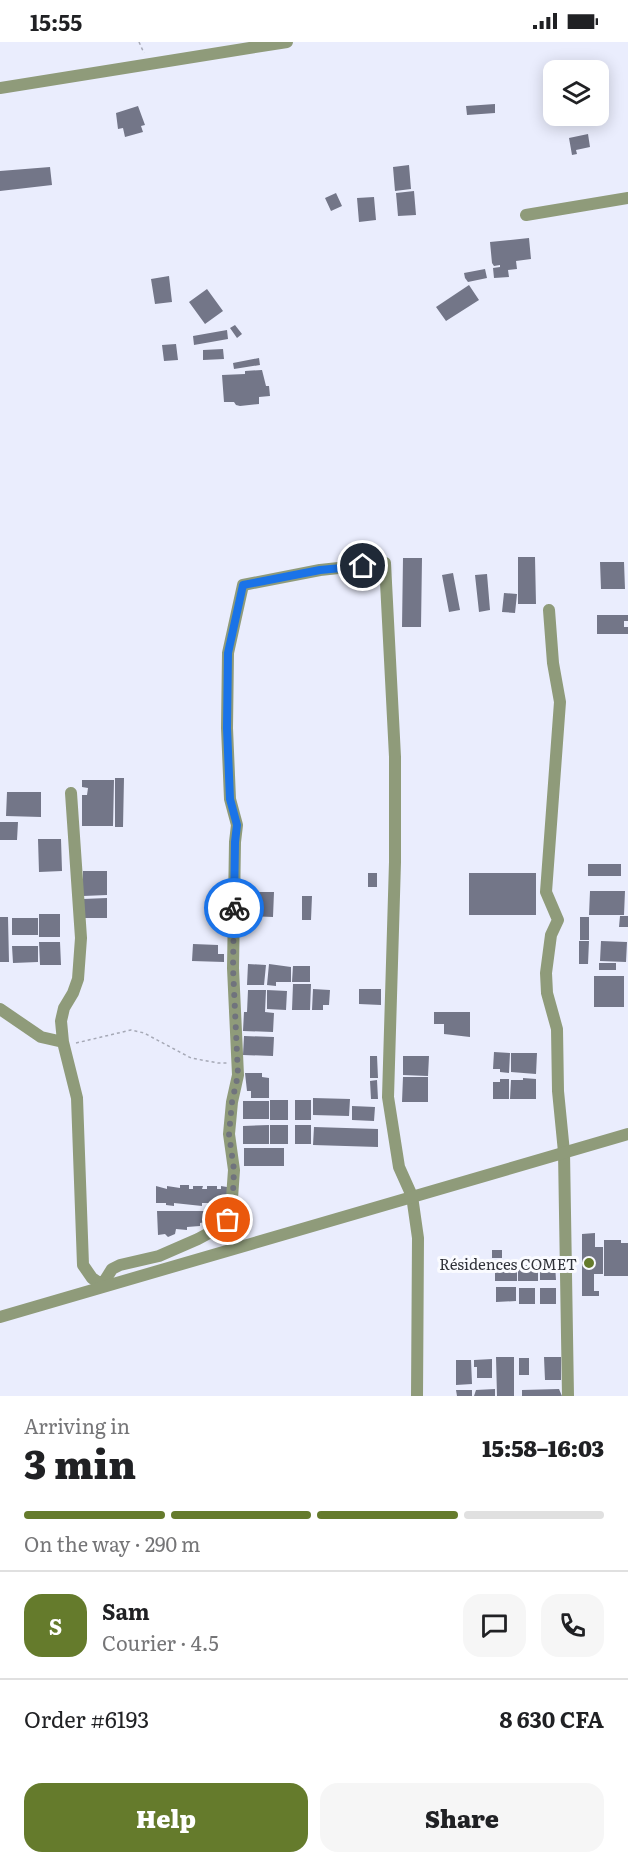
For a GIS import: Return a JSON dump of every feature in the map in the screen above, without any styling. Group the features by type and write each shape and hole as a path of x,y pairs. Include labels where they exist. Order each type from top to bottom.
{"street":[{"path":"0,88 287,42"},
{"path":"526,215 628,198"},
{"path":"102,1286 112,1269 159,1256 178,1248 222,1226 228,1220 234,1170 229,1134 232,1102 238,1075 233,968 237,825 230,799 227,728 228,653 243,585 320,570 385,563 395,757 395,862 388,1097 399,1167 412,1196 418,1238 417,1396"},
{"path":"549,610 552,663 560,702 546,892 558,920 551,935 546,973 547,993 557,1029 558,1091 564,1152 568,1396"},
{"path":"70,793 81,938 78,979 64,1008 61,1020 63,1042 77,1098 84,1265 92,1278 102,1286"},
{"path":"0,1009 41,1037 63,1042"},
{"path":"0,1317 628,1134"}],"path":[{"path":"63,1042 80,1043 131,1030 144,1034 191,1058 218,1064 237,1063"}],"building":[{"path":"495,104 495,113 467,115 466,106"},
{"path":"138,106 145,125 141,126 143,132 125,137 123,128 118,129 116,113"},
{"path":"588,134 590,147 576,150 577,154 572,155 569,138"},
{"path":"409,165 411,189 395,191 393,167"},
{"path":"50,167 52,185 0,191 0,171"},
{"path":"414,191 416,215 398,216 396,193"},
{"path":"336,193 342,206 331,211 325,198"},
{"path":"374,197 376,220 359,222 357,198"},
{"path":"529,238 531,259 516,261 517,269 508,270 509,277 494,278 493,268 500,267 500,265 494,266 492,263 490,242"},
{"path":"485,269 487,278 468,282 465,278 464,273"},
{"path":"169,276 172,302 155,304 151,279"},
{"path":"469,285 479,300 446,321 436,307"},
{"path":"207,289 223,311 205,324 189,302"},
{"path":"235,325 242,334 237,338 230,328"},
{"path":"227,330 228,339 194,345 193,336"},
{"path":"176,344 178,360 164,361 162,345"},
{"path":"223,349 224,359 203,360 203,350"},
{"path":"259,358 260,365 234,369 233,363"},
{"path":"262,370 266,386 269,386 270,396 259,397 259,404 240,406 234,402 224,402 222,375 245,374 245,371"},
{"path":"518,557 535,557 536,604 518,604"},
{"path":"403,558 422,558 421,627 402,627"},
{"path":"600,562 624,562 625,589 601,589"},
{"path":"453,573 460,610 449,612 442,575"},
{"path":"487,574 490,610 479,612 475,575"},
{"path":"504,593 517,594 515,613 502,612"},
{"path":"597,615 628,615 628,621 624,621 624,627 628,627 628,634 597,634"},
{"path":"115,778 124,778 123,827 115,827"},
{"path":"82,780 114,780 113,826 82,826 82,795 87,795 88,788 82,787"},
{"path":"7,792 41,792 41,817 6,816"},
{"path":"0,822 18,822 17,840 0,840"},
{"path":"38,839 61,839 62,871 39,872"},
{"path":"588,864 621,864 621,876 588,876"},
{"path":"83,871 107,871 107,895 83,896"},
{"path":"368,873 377,873 377,887 368,887"},
{"path":"469,873 536,873 536,915 469,915"},
{"path":"590,891 625,891 624,915 589,915"},
{"path":"249,892 274,892 273,917 248,916"},
{"path":"302,896 312,896 311,920 302,920"},
{"path":"107,898 107,918 83,918 83,899"},
{"path":"39,914 60,914 60,937 39,937"},
{"path":"620,916 628,916 628,927 619,927"},
{"path":"0,917 8,917 9,962 0,962"},
{"path":"580,917 589,917 589,940 580,940"},
{"path":"12,918 38,918 38,935 12,935"},
{"path":"579,941 589,941 588,964 579,964"},
{"path":"601,941 627,942 626,962 600,961"},
{"path":"39,942 60,942 61,965 40,965"},
{"path":"193,944 218,945 218,954 224,954 224,962 192,961"},
{"path":"12,946 38,946 38,962 13,963"},
{"path":"599,963 616,963 616,970 599,970"},
{"path":"248,964 266,965 264,985 247,985"},
{"path":"269,964 291,967 291,982 276,982 276,986 267,985"},
{"path":"293,966 310,966 310,982 292,982"},
{"path":"594,976 624,976 624,1007 594,1007"},
{"path":"293,984 311,984 310,1010 292,1010"},
{"path":"313,989 330,990 329,1005 323,1005 323,1010 312,1010"},
{"path":"359,989 381,989 381,1005 359,1004"},
{"path":"248,990 266,990 265,1012 274,1013 273,1032 243,1031"},
{"path":"267,990 287,991 286,1010 267,1009"},
{"path":"434,1012 470,1012 470,1037 444,1034 444,1024 434,1024"},
{"path":"244,1036 274,1037 273,1056 243,1055"},
{"path":"494,1052 510,1053 509,1073 493,1069"},
{"path":"511,1053 537,1053 536,1074 511,1072"},
{"path":"370,1056 377,1056 378,1078 370,1078"},
{"path":"403,1056 429,1056 428,1076 403,1075"},
{"path":"245,1073 262,1073 262,1077 269,1078 269,1098 251,1098 251,1091 247,1091"},
{"path":"403,1077 428,1077 428,1102 402,1102"},
{"path":"523,1078 536,1079 536,1099 510,1099 511,1080 523,1080"},
{"path":"500,1079 509,1079 509,1099 493,1099 493,1082 500,1082"},
{"path":"377,1080 378,1099 371,1099 370,1081"},
{"path":"313,1098 350,1099 349,1116 313,1115"},
{"path":"270,1100 288,1100 288,1120 270,1120"},
{"path":"295,1100 311,1100 311,1120 295,1120"},
{"path":"243,1101 269,1101 269,1119 243,1119"},
{"path":"352,1106 375,1107 374,1121 352,1120"},
{"path":"269,1125 269,1144 243,1144 243,1126"},
{"path":"270,1125 288,1125 288,1144 270,1144"},
{"path":"295,1125 311,1125 311,1144 295,1144"},
{"path":"314,1127 378,1129 378,1147 313,1145"},
{"path":"244,1148 284,1148 284,1166 244,1166"},
{"path":"180,1185 189,1185 189,1189 193,1189 193,1186 203,1186 202,1189 207,1189 207,1186 217,1186 217,1189 221,1189 221,1186 227,1187 227,1205 202,1203 202,1206 174,1203 174,1206 156,1203 156,1186 167,1189 167,1186 180,1188"},
{"path":"157,1211 212,1211 213,1223 207,1225 206,1222 200,1223 200,1226 187,1227 187,1230 176,1229 175,1234 168,1237 165,1234 158,1235"},
{"name":"Résidences COMET","path":"595,1233 595,1247 603,1247 603,1274 594,1274 594,1291 599,1291 599,1296 582,1296 582,1234"},
{"path":"604,1240 621,1240 621,1243 628,1243 628,1276 604,1276"},
{"path":"492,1250 502,1250 502,1258 492,1258"},
{"path":"540,1264 555,1264 556,1280 540,1280"},
{"path":"517,1265 517,1281 495,1281 495,1266"},
{"path":"518,1265 538,1265 538,1281 518,1281"},
{"path":"496,1287 516,1287 516,1301 496,1302"},
{"path":"519,1288 535,1288 535,1304 519,1304"},
{"path":"540,1288 556,1288 556,1304 540,1304"},
{"path":"496,1357 514,1357 514,1396 497,1396"},
{"path":"544,1357 561,1357 561,1380 545,1380"},
{"path":"519,1358 529,1358 529,1375 519,1375"},
{"path":"492,1359 492,1378 477,1378 477,1367 474,1367 474,1360"},
{"path":"456,1360 471,1360 472,1384 456,1385"},
{"path":"495,1389 495,1396 474,1396 476,1390"},
{"path":"559,1389 562,1396 522,1396 522,1390"},
{"path":"456,1390 472,1390 472,1396 457,1396"}],"way so far":[{"path":"228,1220 231,1212 234,1170 229,1134 232,1102 238,1075 233,968 234,908"}],"place":[{"name":"Résidences COMET","path":"589,1263"}],"route":[{"path":"234,908 237,825 230,799 227,728 228,653 243,585 320,570 363,566"}]}
